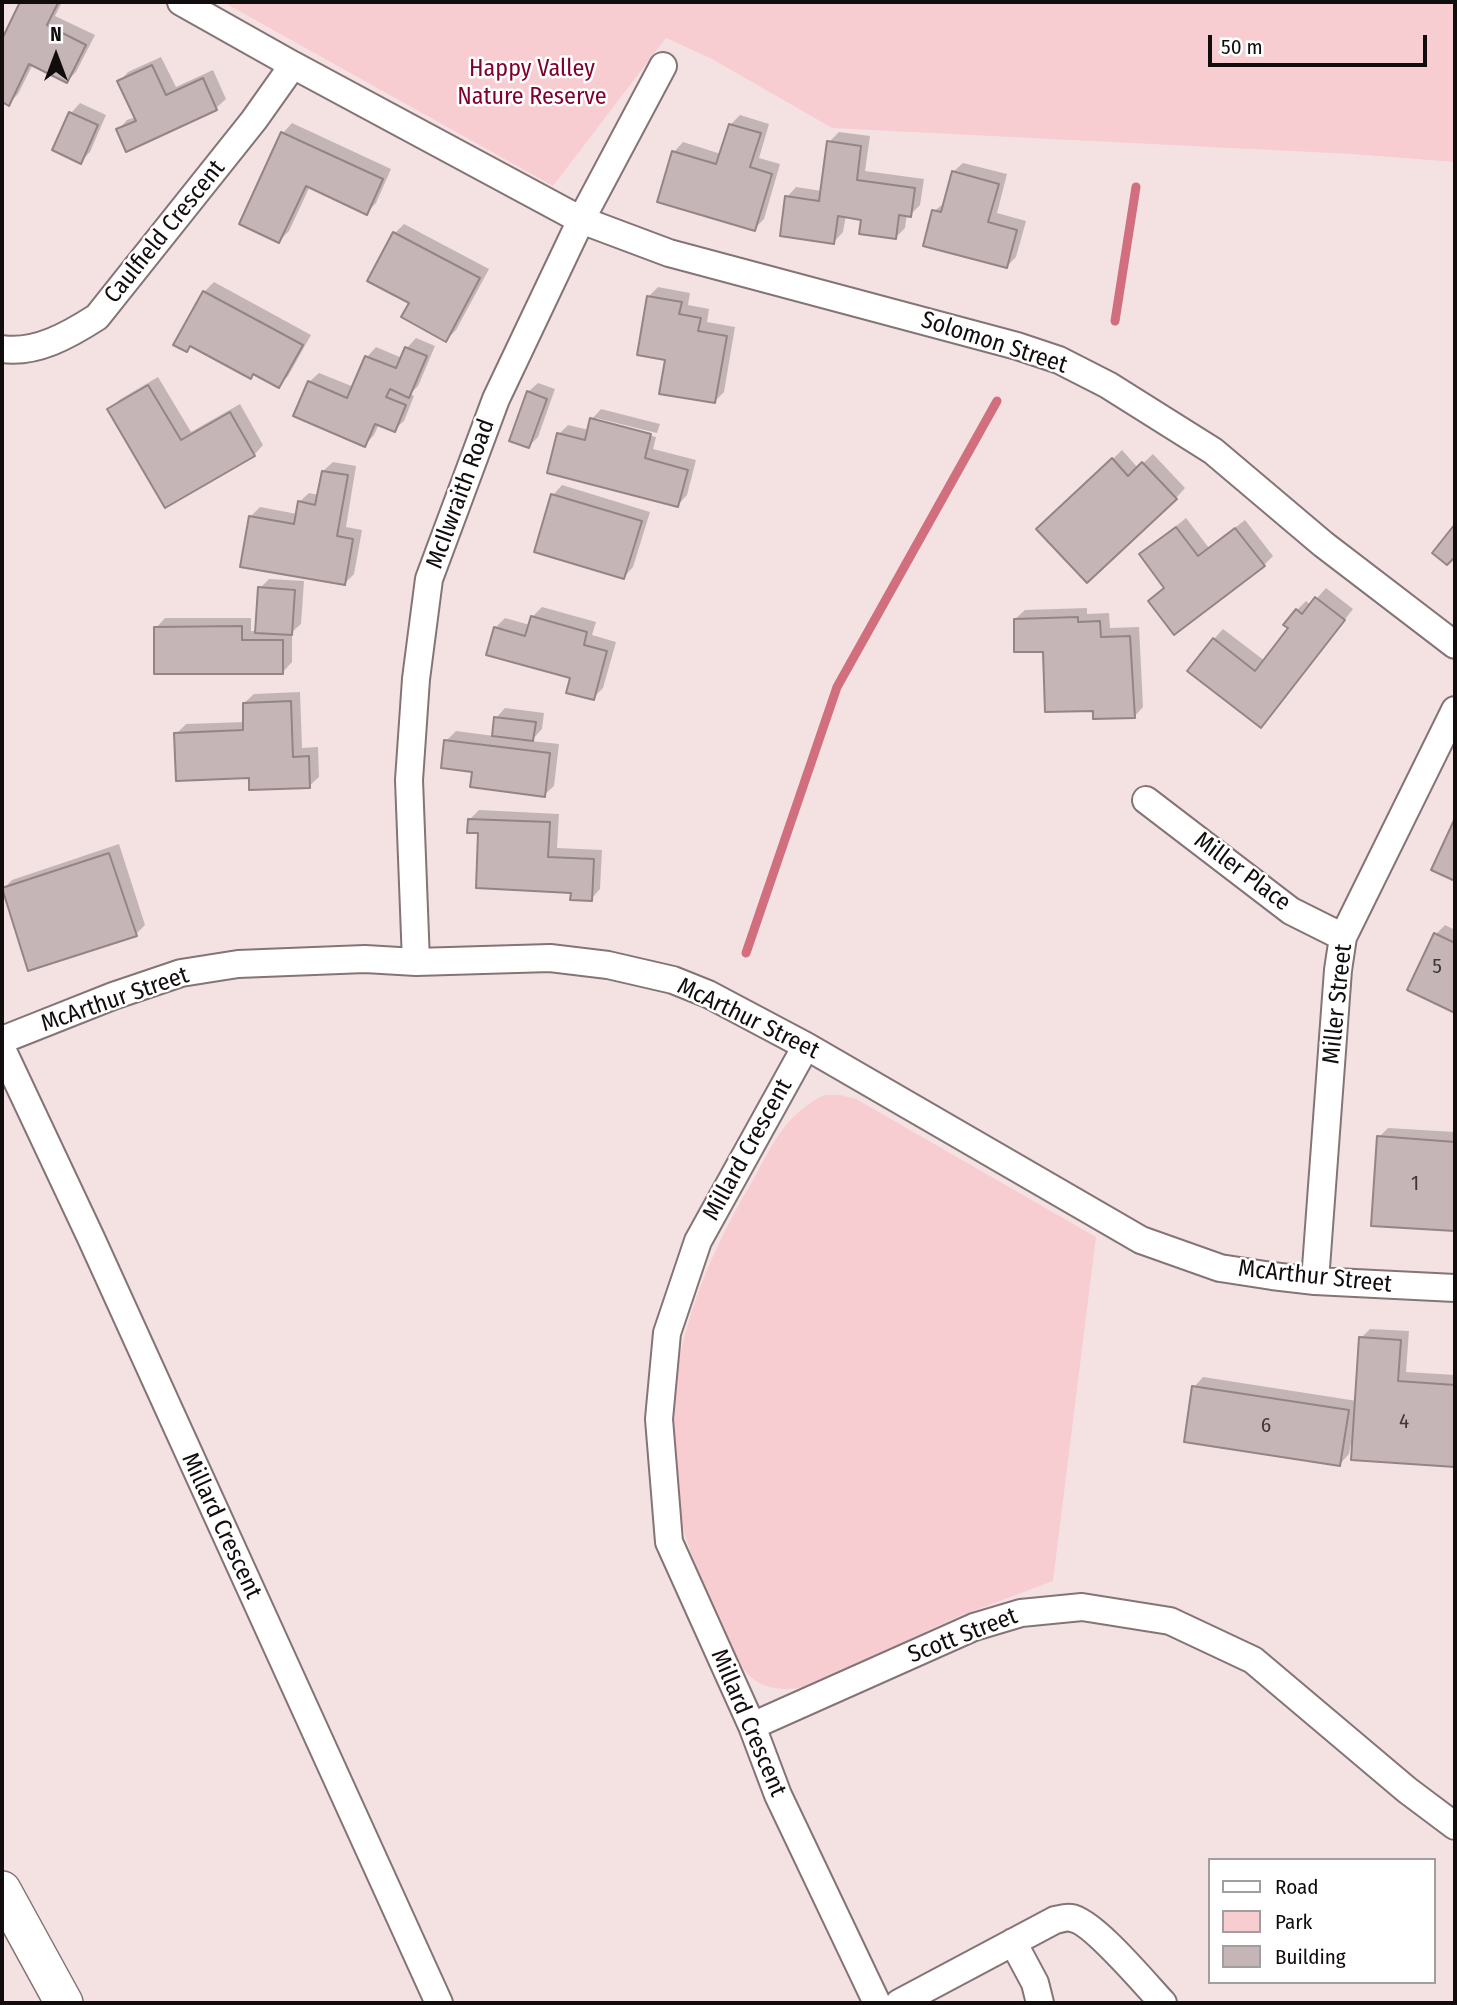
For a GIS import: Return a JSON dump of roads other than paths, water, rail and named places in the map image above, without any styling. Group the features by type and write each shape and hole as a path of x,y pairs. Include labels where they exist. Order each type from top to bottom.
{"main road":[{"path":"2,1890 62,2001"}],"street":[{"path":"181,2 581,220"},
{"name":"Caulfield Crescent","path":"2,349 39,345 65,337 97,317 254,120 293,65"},
{"name":"McIlwraith Road","path":"416,962 409,780 416,679 429,579 496,399 581,220 663,66"},
{"name":"Solomon Street","path":"581,220 669,253 1017,346 1059,360 1108,386 1213,451 1323,544 1455,646"},
{"name":"Miller Street","path":"1315,1281 1338,970 1343,937 1455,710"},
{"name":"Miller Place","path":"1146,800 1291,911 1343,937"},
{"name":"McArthur Street","path":"2,1040 113,996 181,973 239,964 365,959 416,962 550,958 608,965 673,980 708,994 806,1046 1141,1240 1220,1268 1315,1281 1455,1289"},
{"name":"Millard Crescent","path":"806,1046 698,1241 667,1333 659,1419 668,1542 752,1726 778,1795 877,2003"},
{"name":"Millard Crescent","path":"2,1049 439,2003"},
{"name":"Scott Street","path":"752,1726 974,1627 1021,1613 1082,1607 1170,1621 1253,1660 1407,1790 1455,1826"},
{"path":"899,2003 1055,1920 1073,1917 1106,1942 1163,2003"},
{"path":"1013,1942 1035,1983 1040,2003"}],"waterway":[{"path":"1115,321 1136,187"},
{"path":"746,953 837,687 997,401"}],"park label":[{"name":"Happy Valley Nature Reserve","path":"532,83"}]}
